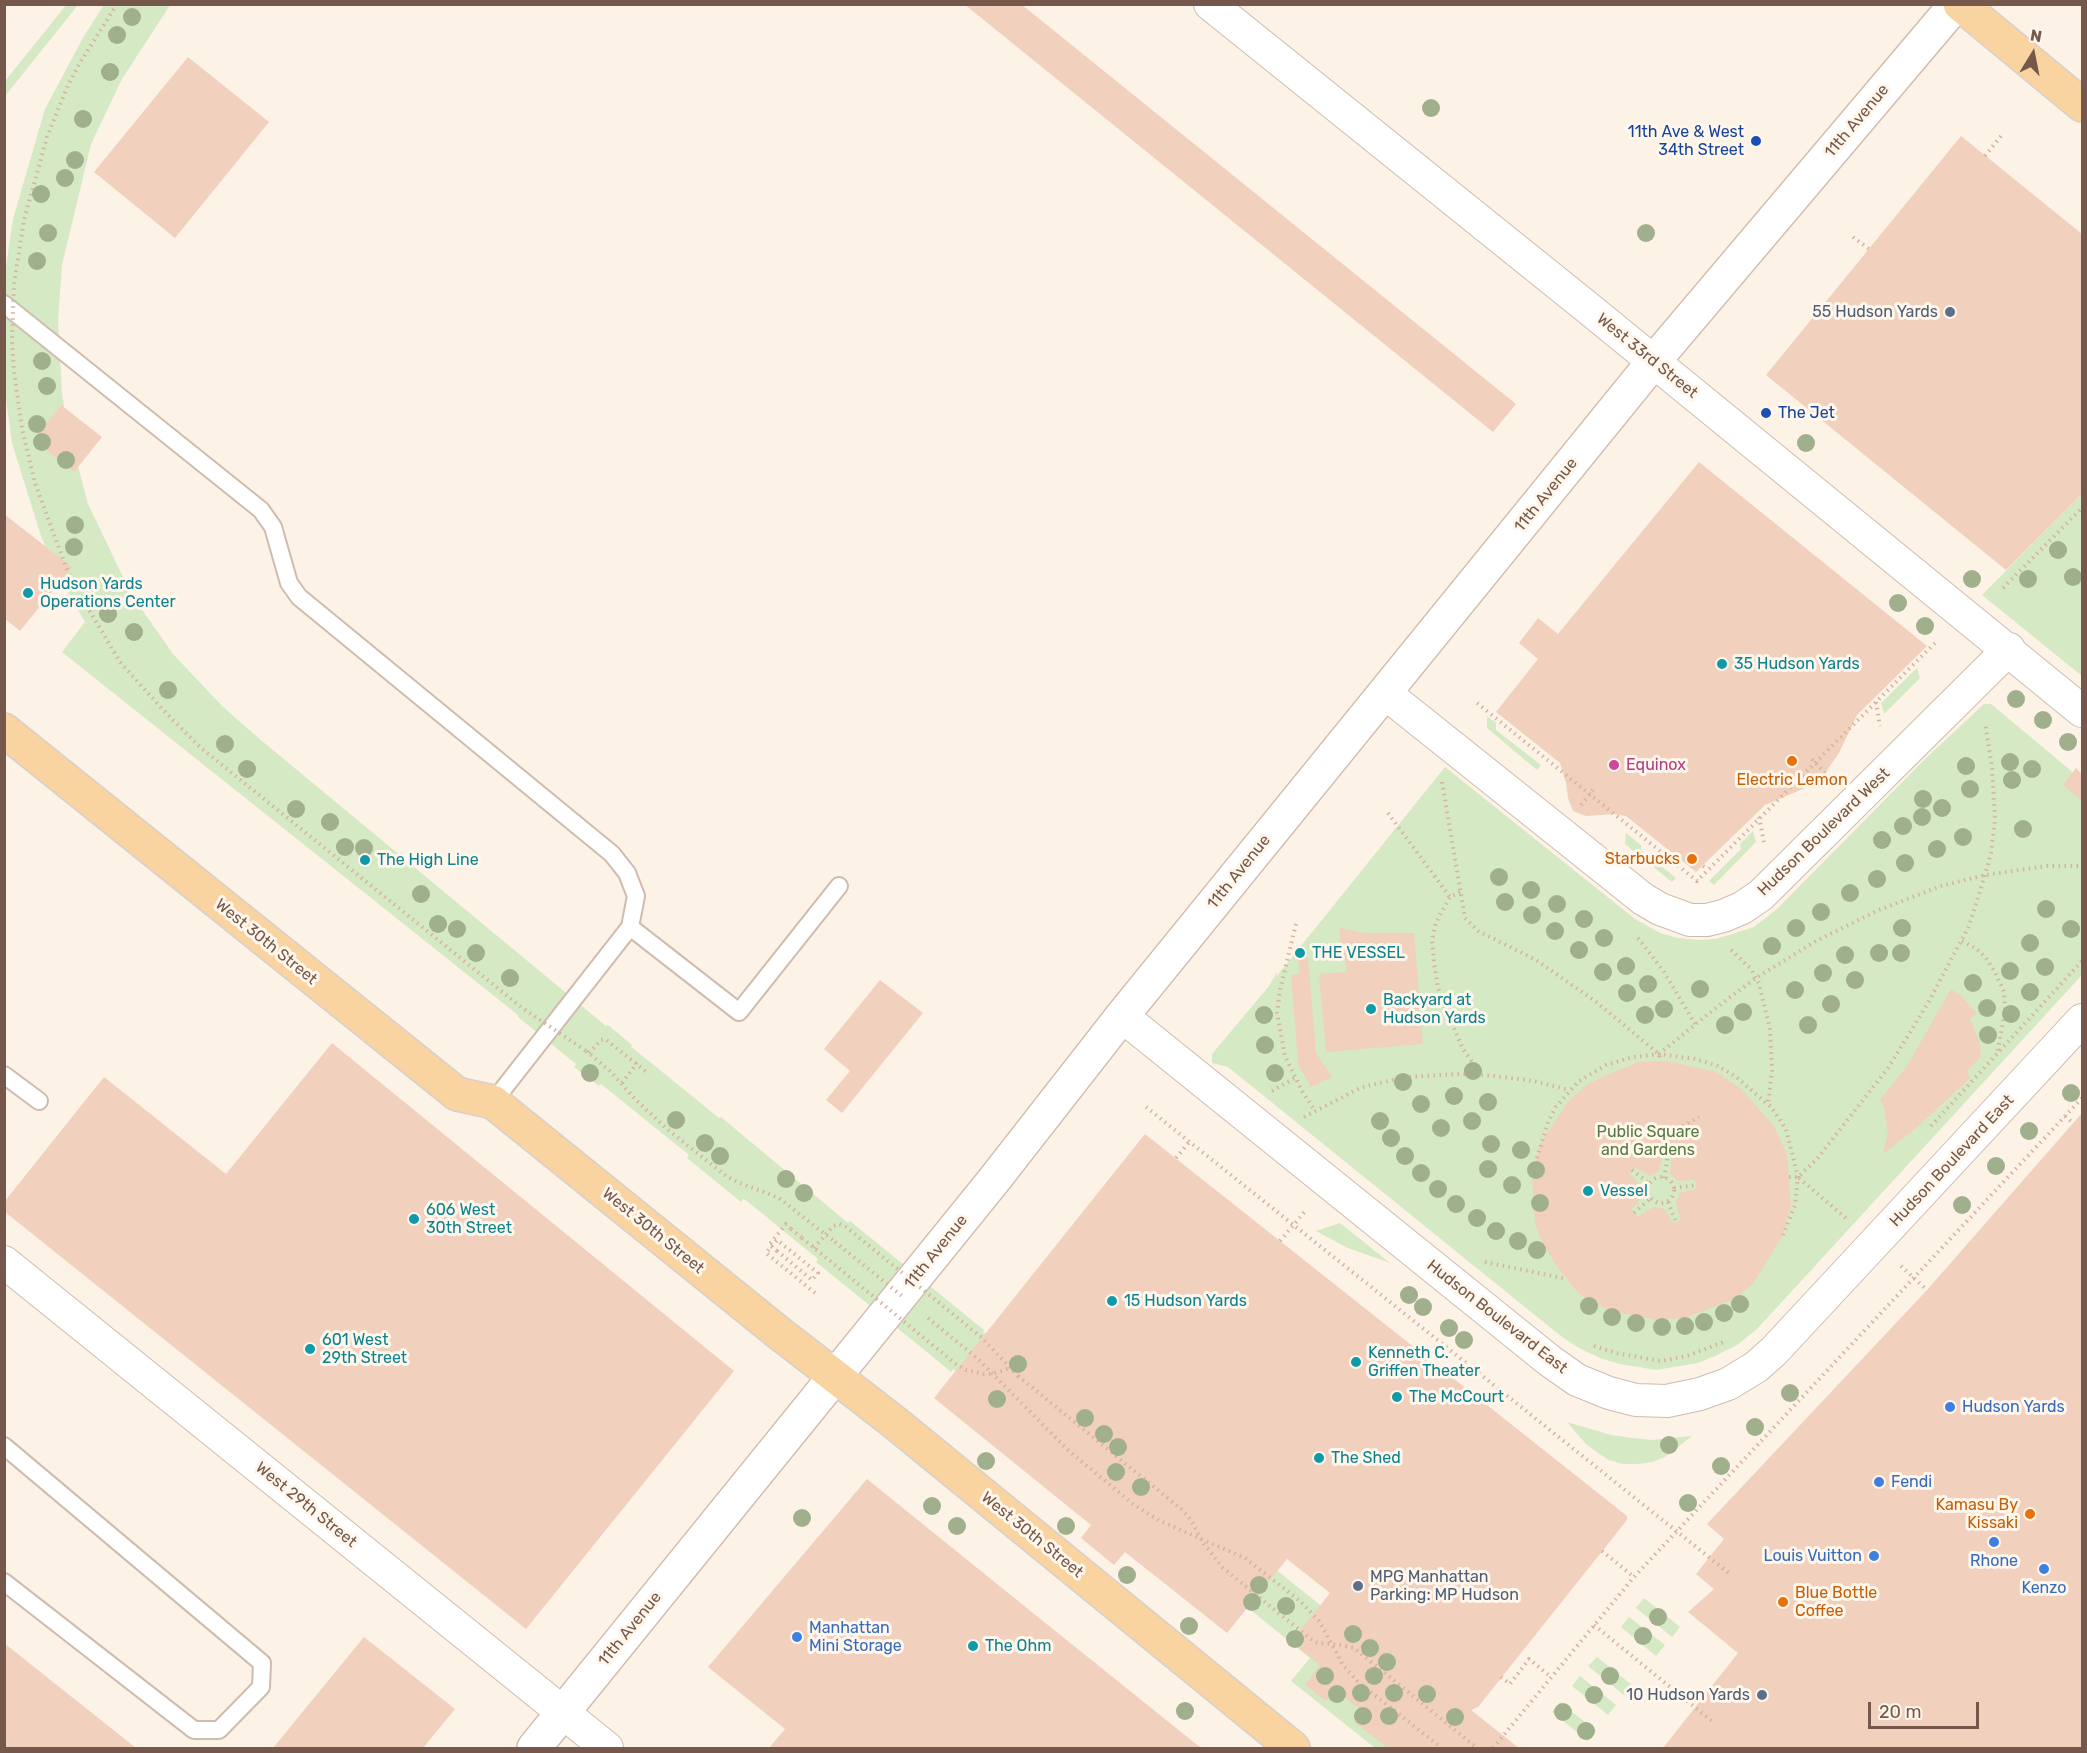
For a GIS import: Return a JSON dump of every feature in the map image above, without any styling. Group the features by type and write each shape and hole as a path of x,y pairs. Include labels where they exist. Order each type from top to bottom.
{"main road":[{"name":"11th Avenue","path":"534,1749 836,1377 1122,1016 1654,362 1958,4"},
{"path":"1958,4 2082,105"},
{"name":"West 30th Street","path":"4,730 457,1094 493,1102 894,1422 1293,1749"}],"street":[{"name":"West 33rd Street","path":"1210,4 2009,649 2082,711"},
{"name":"Hudson Boulevard West","path":"1385,693 1643,899 1660,909 1690,920 1707,920 1743,908 1761,895 2009,649"},
{"name":"Hudson Boulevard East","path":"1122,1016 1550,1361 1577,1380 1609,1393 1636,1400 1668,1401 1700,1394 1728,1384 1756,1367 1774,1351 2082,1020"},
{"name":"West 29th Street","path":"4,1262 607,1749"}],"lane":[{"path":"4,304 261,510 273,527 289,583 299,597 612,854 627,873 636,896 630,927 493,1102"},
{"path":"630,927 739,1012 839,886"},
{"path":"4,1074 39,1101"},
{"path":"4,1446 262,1663 261,1687 219,1730 194,1730 4,1582"}],"path":[{"path":"117,4 76,69 47,136 24,219 14,284 12,340 22,429 35,483 78,593 120,662 201,748 521,1006 589,1053 668,1129 726,1176 779,1198 910,1303"},
{"path":"1985,156 2001,136"},
{"path":"1853,237 1869,249"},
{"path":"2003,588 2082,508"},
{"path":"1477,703 1697,881 1813,761 1935,643"},
{"path":"1876,702 1880,726"},
{"path":"1789,1178 1798,1177 1817,1159 1888,1068 1907,1039 1962,941 1979,898 1991,853 1995,819 1992,767 1983,716"},
{"path":"1813,761 1829,777"},
{"path":"1441,777 1466,918 1478,931 1536,960 1566,980 1627,1026 1659,1054 1660,1061"},
{"path":"1576,810 1593,790"},
{"path":"1388,813 1450,897"},
{"path":"1759,817 1764,843"},
{"path":"1703,866 1707,870"},
{"path":"1659,1054 1756,978 1816,941 1879,910 1941,886 1985,875 2046,866 2082,866"},
{"path":"1460,892 1450,897 1436,922 1432,941 1434,963 1438,988 1448,1014 1463,1048 1481,1075"},
{"path":"1296,924 1280,990 1277,1013 1285,1056 1315,1111"},
{"path":"1634,934 1664,972 1695,1024"},
{"path":"1962,941 1977,949 1986,958 2004,992 2005,1011 1997,1054"},
{"path":"1724,944 1739,956 1759,984 1770,1029 1772,1071 1768,1105"},
{"path":"1926,1132 2082,961"},
{"path":"589,1053 605,1039 649,1074"},
{"path":"1537,1158 1548,1122 1556,1107 1579,1081 1606,1065 1633,1057 1659,1054 1695,1059 1716,1065 1752,1089 1768,1105 1786,1129 1798,1177 1795,1205 1782,1235"},
{"path":"622,1083 637,1063"},
{"path":"1304,1117 1360,1088 1394,1079 1437,1075 1481,1075 1534,1081 1569,1090"},
{"path":"1272,1091 1295,1078"},
{"path":"1745,1093 1752,1089"},
{"path":"1493,1749 1634,1577 2082,1098"},
{"path":"1146,1107 1730,1574"},
{"path":"2065,1116 2073,1124"},
{"path":"1671,1132 1699,1117"},
{"path":"1176,1158 1190,1141"},
{"path":"1664,1178 1668,1155"},
{"path":"1632,1170 1650,1184"},
{"path":"1798,1177 1853,1224"},
{"path":"1654,1179 1670,1180 1674,1188 1673,1197 1658,1203 1651,1198 1648,1190 1650,1184 1654,1179"},
{"path":"1674,1188 1696,1185"},
{"path":"1634,1213 1651,1198"},
{"path":"1280,1241 1314,1201"},
{"path":"1667,1201 1676,1222"},
{"path":"1839,1227 1853,1212"},
{"path":"815,1293 766,1253 772,1246 777,1240 818,1273 812,1280 777,1251 769,1245 786,1224 957,1365 966,1370 993,1374 1010,1368"},
{"path":"814,1248 833,1226 839,1224 846,1227 981,1337 1010,1368 1180,1509 1191,1520 1211,1555 1222,1568 1312,1640 1354,1648 1477,1749"},
{"path":"1481,1260 1522,1271 1567,1279"},
{"path":"1899,1263 1927,1290"},
{"path":"927,1317 977,1358 1069,1451 1133,1504 1160,1521 1245,1558 1310,1610 1319,1621 1343,1665 1358,1682 1442,1749"},
{"path":"1584,1341 1616,1353 1661,1360 1687,1356 1731,1339"},
{"path":"1602,1551 1634,1577"},
{"path":"1594,1625 1713,1722"},
{"path":"1501,1677 1510,1684 1529,1659 1551,1677"}],"green space":[{"path":"67,4 78,5 5,96 5,81"},
{"name":"The High Line","path":"104,5 170,5 122,79 91,144 62,265 58,321 62,394 67,425 88,504 131,594 173,654 223,707 262,741 606,1026 608,1025 632,1045 631,1047 719,1118 721,1117 848,1223 850,1221 1295,1585 1502,1748 1375,1748 1291,1681 1310,1658 953,1369 951,1372 816,1262 818,1259 747,1201 743,1199 741,1202 687,1158 689,1155 601,1084 599,1086 574,1067 576,1064 518,1015 62,652 85,622 56,571 41,536 12,443 4,385 4,280 13,219 45,109 84,36"},
{"path":"2082,494 2082,676 1982,595"},
{"path":"1917,668 1920,678 1884,714 1881,703"},
{"name":"Public Square and Gardens","path":"1984,704 1991,704 2082,780 2082,975 1757,1329 1737,1345 1717,1355 1698,1363 1656,1370 1620,1364 1579,1348 1562,1337 1228,1067 1212,1063 1212,1054 1445,767 1635,919 1660,933 1678,938 1716,939 1754,927 1777,909 1925,759"},
{"path":"1487,716 1496,723 1496,730 1541,765 1537,770 1487,728"},
{"path":"1753,831 1756,842 1714,885 1709,881 1741,849 1740,844"},
{"path":"1626,833 1641,845 1641,850 1676,878 1672,882 1625,844"},
{"path":"1340,1223 1390,1263 1348,1248 1316,1231"},
{"path":"1567,1422 1611,1435 1633,1438 1652,1440 1692,1436 1665,1457 1652,1462 1623,1464 1609,1460 1586,1444"},
{"path":"1644,1598 1680,1627 1672,1637 1636,1608"},
{"path":"1629,1617 1665,1645 1656,1656 1621,1627"},
{"path":"1597,1657 1632,1685 1624,1695 1588,1666"},
{"path":"1580,1676 1616,1705 1608,1715 1572,1686"},
{"path":"1560,1702 1596,1731 1588,1741 1552,1712"}],"building":[{"path":"964,4 1021,4 1516,404 1493,432"},
{"path":"188,57 269,122 175,238 94,172"},
{"name":"55 Hudson Yards","path":"1961,136 2082,234 2082,494 2006,570 1766,375"},
{"path":"61,405 102,437 74,472 33,440"},
{"name":"35 Hudson Yards","path":"1699,462 1927,646 1857,715 1839,753 1825,773 1805,788 1765,805 1696,872 1626,816 1614,814 1586,816 1573,811 1560,763 1496,712 1538,659 1519,643 1538,618 1558,634"},
{"name":"Hudson Yards Operations Center","path":"4,514 72,567 20,631 4,618"},
{"path":"2076,768 2082,774 2082,801 2063,785"},
{"name":"Backyard at Hudson Yards","path":"1339,928 1365,933 1414,933 1423,1044 1326,1052 1319,974 1347,972 1345,957 1341,957"},
{"path":"1308,958 1316,1053 1332,1077 1311,1087 1298,1064 1291,975 1300,974 1298,959"},
{"path":"880,980 923,1013 842,1113 826,1100 850,1071 824,1049"},
{"path":"1951,989 1961,996 1977,1014 1970,1019 1980,1043 1981,1056 1967,1071 1970,1078 1914,1130 1883,1154 1888,1133 1884,1108 1880,1100 1907,1066"},
{"name":"601 West 29th Street","path":"332,1043 734,1371 526,1629 5,1212 5,1201 104,1077 226,1174"},
{"name":"Vessel","path":"1667,1061 1716,1072 1740,1088 1774,1126 1787,1154 1791,1205 1783,1235 1753,1284 1734,1299 1685,1318 1656,1320 1607,1310 1579,1294 1558,1268 1542,1242 1535,1224 1532,1176 1540,1144 1567,1103 1589,1083 1638,1062","holes":["1663,1155 1672,1156 1670,1173 1678,1181 1695,1180 1696,1185 1696,1189 1680,1193 1676,1202 1680,1220 1673,1223 1664,1209 1653,1207 1637,1217 1631,1210 1643,1196 1642,1186 1629,1174 1634,1167 1650,1176 1659,1171"]},
{"name":"Hudson Yards","path":"2082,1113 2082,1748 1663,1748 1738,1653 1688,1612 1714,1589 1696,1574 1724,1539 1707,1524 1927,1290"},
{"name":"The Shed","path":"1145,1134 1627,1516 1627,1520 1478,1707 1471,1710 1519,1748 1388,1748 1353,1721 1362,1711 1336,1690 1326,1701 1305,1685 1320,1665 1291,1642 1330,1593 1287,1559 1227,1633 1125,1552 1114,1565 1081,1538 1091,1525 934,1398"},
{"name":"The Ohm","path":"867,1479 1201,1748 769,1748 785,1729 708,1667"},
{"path":"364,1637 455,1709 423,1748 273,1748"},
{"path":"4,1643 136,1748 4,1748"}],"place":[{"name":"11th Ave & West 34th Street","path":"1756,141"},
{"name":"55 Hudson Yards","path":"1950,312"},
{"name":"The Jet","path":"1766,413"},
{"name":"Hudson Yards Operations Center","path":"28,593"},
{"name":"35 Hudson Yards","path":"1722,664"},
{"name":"Electric Lemon","path":"1792,761"},
{"name":"Equinox","path":"1614,765"},
{"name":"Starbucks","path":"1692,859"},
{"name":"The High Line","path":"365,860"},
{"name":"THE VESSEL","path":"1300,953"},
{"name":"Backyard at Hudson Yards","path":"1371,1009"},
{"name":"Vessel","path":"1588,1191"},
{"name":"606 West 30th Street","path":"414,1219"},
{"name":"15 Hudson Yards","path":"1112,1301"},
{"name":"601 West 29th Street","path":"310,1349"},
{"name":"Kenneth C. Griffen Theater","path":"1356,1362"},
{"name":"The McCourt","path":"1397,1397"},
{"name":"Hudson Yards","path":"1950,1407"},
{"name":"The Shed","path":"1319,1458"},
{"name":"Fendi","path":"1879,1482"},
{"name":"Kamasu By Kissaki","path":"2030,1514"},
{"name":"Rhone","path":"1994,1542"},
{"name":"Louis Vuitton","path":"1874,1556"},
{"name":"Kenzo","path":"2044,1569"},
{"name":"MPG Manhattan Parking: MP Hudson","path":"1358,1586"},
{"name":"Blue Bottle Coffee","path":"1783,1602"},
{"name":"Manhattan Mini Storage","path":"797,1637"},
{"name":"The Ohm","path":"973,1646"},
{"name":"10 Hudson Yards","path":"1762,1695"}]}
